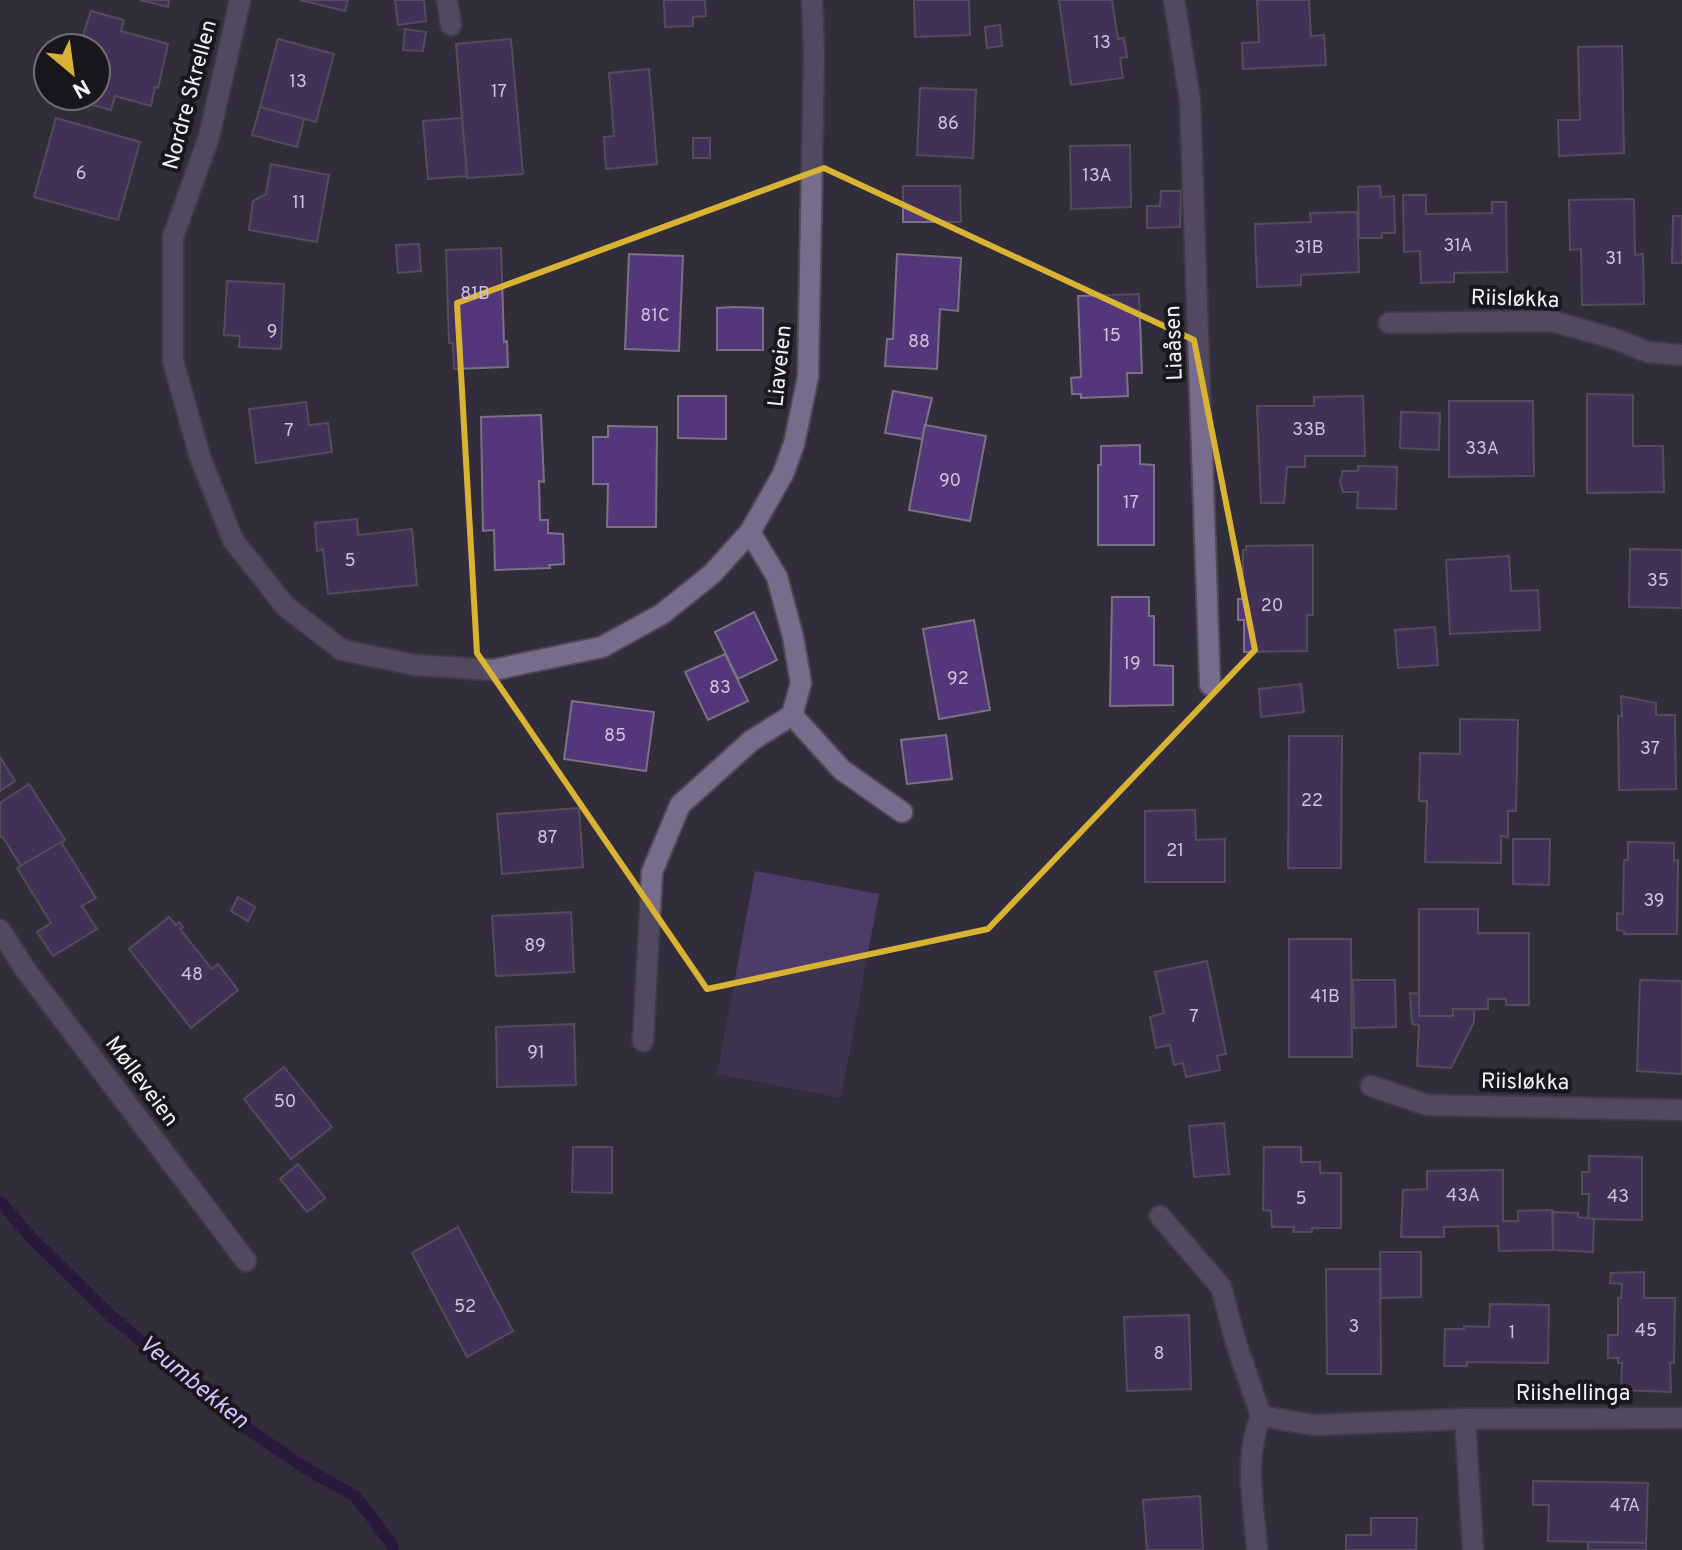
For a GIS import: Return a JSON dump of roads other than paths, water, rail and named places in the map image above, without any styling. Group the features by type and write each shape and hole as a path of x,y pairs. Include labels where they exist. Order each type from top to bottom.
{"street":[{"name":"Nordre Skrellen","path":"240,0 209,137 173,237 173,361 200,457 233,540 285,606 342,650 415,665 493,670 602,647 662,614 712,574 750,532"},
{"path":"447,0 451,25"},
{"name":"Liaveien","path":"750,532 783,474 794,444 808,377 814,55 812,0"},
{"name":"Liaåsen","path":"1174,0 1190,100 1210,685"},
{"name":"Riisløkka","path":"1389,323 1552,321 1648,352 1682,355"},
{"path":"643,1041 652,872 680,805 751,741 792,715 801,683 777,577 750,532"},
{"path":"792,715 842,770 902,812"},
{"name":"Mølleveien","path":"0,930 25,969 246,1261"},
{"name":"Riisløkka","path":"1371,1086 1427,1105 1682,1110"},
{"path":"1160,1216 1221,1287 1261,1416 1253,1434 1251,1461 1257,1550"},
{"name":"Riishellinga","path":"1261,1416 1313,1425 1465,1419 1682,1418"},
{"path":"1465,1419 1473,1550"}],"waterway":[{"name":"Veumbekken","path":"0,1202 110,1315 229,1416 305,1468 355,1496 392,1544 393,1550"}]}
